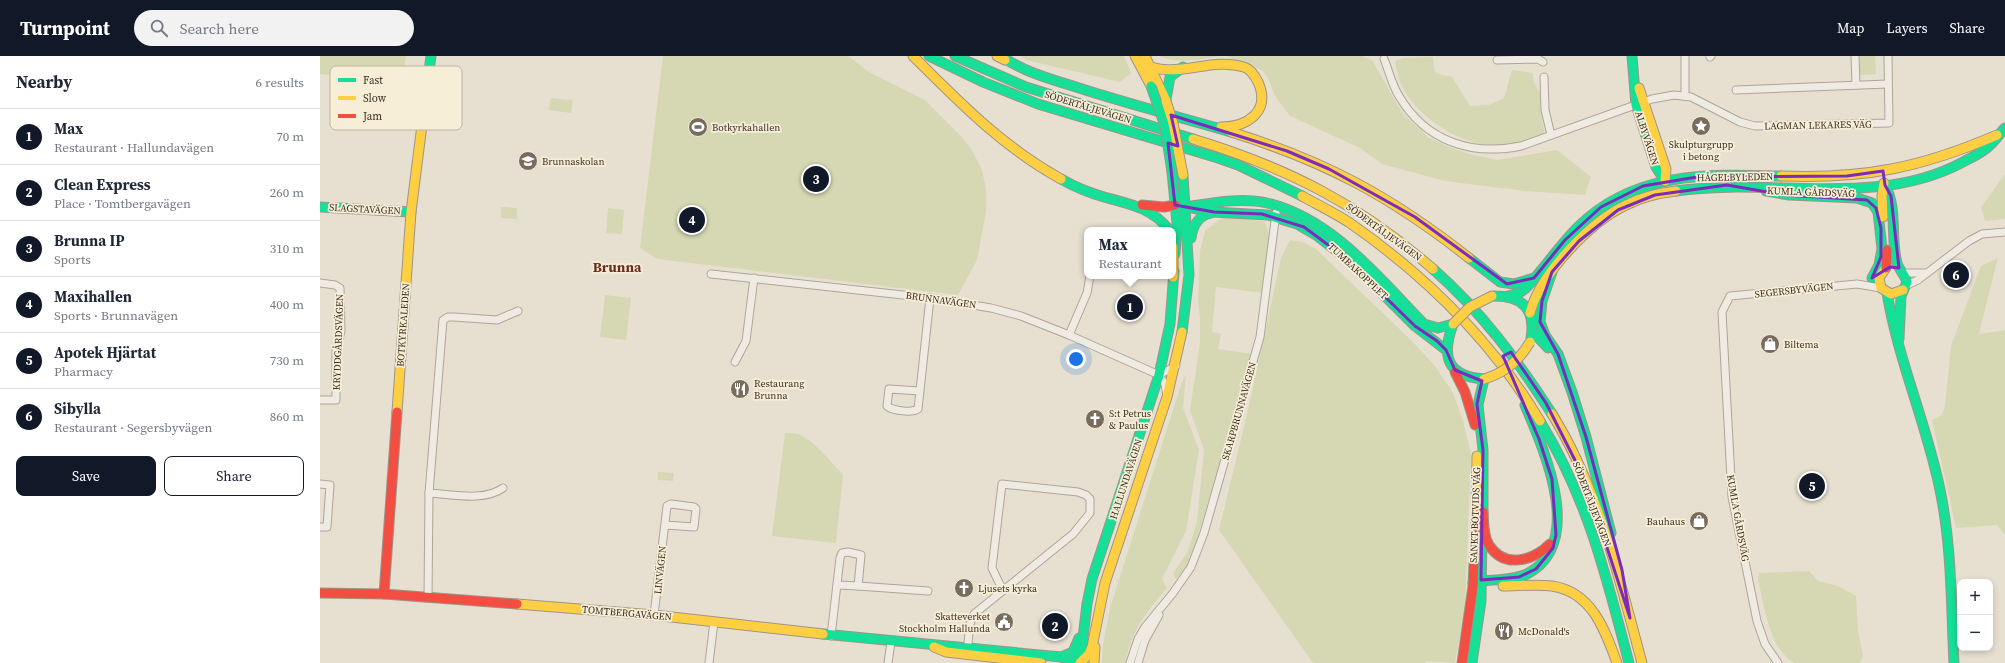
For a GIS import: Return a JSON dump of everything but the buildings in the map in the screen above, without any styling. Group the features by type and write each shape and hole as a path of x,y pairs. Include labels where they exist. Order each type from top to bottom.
{"main road":[{"name":"BOTKYRKALEDEN","path":"430,66 431,56"},
{"path":"913,56 993,133 1022,156 1075,186 1102,197 1127,203 1158,217 1166,227"},
{"path":"929,56 1026,100 1074,116 1217,158 1287,186 1371,236 1406,263 1473,329 1514,380 1543,424 1564,462 1583,506 1598,550 1629,663"},
{"name":"SÖDERTÄLJEVÄGEN","path":"955,56 1030,89 1076,105 1202,141 1251,158 1293,175 1338,199 1371,220 1415,253 1454,289 1492,329 1546,403 1564,435 1585,480 1608,545 1642,663"},
{"name":"ALBYVÄGEN","path":"1632,56 1640,104 1656,167 1665,181 1668,192"},
{"path":"1001,57 1041,75 1287,151 1329,168 1384,197 1415,217 1500,282 1507,284 1534,278"},
{"name":"HALLUNDAVÄGEN","path":"1080,663 1089,654 1096,629 1105,583 1167,397 1176,366 1186,317 1189,273 1185,188 1183,175 1173,123 1166,101 1152,69 1140,58"},
{"name":"HALLUNDAVÄGEN","path":"1140,58 1165,126 1172,172 1177,223 1176,236"},
{"path":"1152,69 1183,67 1214,61 1232,61 1246,67 1255,75 1260,84 1262,93 1259,110 1248,122 1229,127 1209,126"},
{"path":"1166,101 1170,77 1183,67"},
{"name":"BOTKYRKALEDEN","path":"384,594 411,212 422,130"},
{"name":"HÅGELBYLEDEN","path":"1505,295 1520,293 1565,240 1601,207 1627,193 1665,181 1723,176 1847,176 1883,171 1931,161 1970,147 2002,131"},
{"name":"HÅGELBYLEDEN","path":"1530,313 1538,289 1579,241 1618,210 1647,197 1668,192 1727,185 1836,188 1885,185 1932,177 1988,147 2002,131"},
{"name":"KUMLA GÅRDSVÄG","path":"1883,171 1885,185 1882,196 1886,244 1879,273 1879,281 1884,291 1898,344 1928,439 1944,510 1948,531 1954,663"},
{"name":"KUMLA GÅRDSVÄG","path":"1727,185 1745,189 1865,194 1878,203 1883,216"},
{"name":"KUMLA GÅRDSVÄG","path":"1885,185 1892,196 1895,256 1906,282 1900,300 1898,344"},
{"name":"TUMBAKOPPLET","path":"1185,188 1194,198 1267,203 1305,217 1352,251 1424,324 1435,329 1448,329"},
{"path":"1766,190 1789,195 1857,198 1872,203 1878,212 1882,249 1879,273 1890,267 1901,270"},
{"name":"TUMBAKOPPLET","path":"1186,207 1225,201"},
{"name":"TUMBAKOPPLET","path":"1127,203 1164,207 1175,205 1195,210 1214,212 1246,212 1276,217 1304,227 1328,243 1357,269 1415,326 1437,341 1446,350"},
{"name":"SLAGSTAVÄGEN","path":"320,207 411,212"},
{"path":"1189,273 1194,227 1201,216 1214,212"},
{"path":"1478,266 1505,295 1521,302 1530,313 1533,332 1527,349 1510,367 1484,379 1468,378 1455,370 1447,357 1446,350 1448,329 1468,308 1476,302 1492,296 1505,295"},
{"path":"1552,272 1542,301 1539,316 1542,329 1558,354 1586,436 1622,570 1630,618"},
{"name":"HALLUNDAVÄGEN","path":"1080,663 1087,604 1092,579 1159,375 1170,324 1173,279"},
{"path":"1884,291 1897,294 1904,288"},
{"path":"1533,332 1549,349 1564,372"},
{"name":"SANKT BOTVIDS VÄG","path":"1455,370 1471,408 1476,440 1479,624 1472,663"},
{"name":"SANKT BOTVIDS VÄG","path":"1462,663 1479,583 1483,512 1483,450 1477,404 1480,387 1484,379"},
{"path":"1479,583 1519,577 1536,569 1551,552 1556,535 1557,512 1548,466 1539,439 1514,380"},
{"path":"1483,512 1489,545 1496,552 1512,561 1522,562 1533,558 1548,546 1556,535"},
{"path":"1479,583 1549,585 1560,587 1576,594 1594,611 1601,623 1617,663"},
{"name":"TOMTBERGAVÄGEN","path":"320,593 384,594 654,615 831,636 932,646 1041,663"},
{"path":"1061,657 1069,655 1076,646 1087,604"},
{"name":"HALLUNDAVÄGEN","path":"1094,663 1096,629"},
{"name":"TOMTBERGAVÄGEN","path":"967,651 1061,657 1080,663"}],"street":[{"path":"1685,56 1685,96"},
{"path":"1855,56 1856,85"},
{"name":"LAGMAN LEKARES VÄG","path":"1384,59 1399,96 1414,116 1424,126 1452,142 1481,150 1499,150 1521,146 1666,96 1685,96 1740,122 1756,126 1889,123 1888,56"},
{"path":"1497,60 1538,59 1543,62"},
{"path":"1544,77 1545,110 1551,135"},
{"path":"1736,90 1888,84"},
{"name":"SKARPBRUNNAVÄGEN","path":"1130,663 1138,639 1145,627 1165,604 1191,567 1204,533 1256,353 1264,317 1278,207"},
{"path":"1904,288 1969,241 1982,234 2005,232"},
{"path":"1901,270 1926,273"},
{"name":"SEGERSBYVÄGEN","path":"1857,284 1879,273"},
{"name":"BRUNNAVÄGEN","path":"711,274 930,298 991,308 1021,316 1069,335 1159,375"},
{"path":"735,362 746,341 754,278"},
{"path":"1069,335 1087,293 1089,279"},
{"name":"KRYDDGÅRDSVÄGEN","path":"320,283 335,285 340,288 341,331 336,351 336,400 320,400"},
{"name":"SEGERSBYVÄGEN","path":"1730,296 1857,284 1884,291"},
{"name":"KUMLA GÅRDSVÄG","path":"1730,296 1724,306 1721,319 1726,372 1731,489 1757,621 1765,644 1778,663"},
{"path":"920,391 889,389 887,406 890,409 915,411 918,409 920,391 930,298"},
{"path":"428,598 429,493 443,320 454,316 496,320 518,311"},
{"path":"1167,397 1165,384 1159,375 1176,366"},
{"path":"320,484 330,485 327,527 320,527"},
{"path":"967,651 970,624 974,614 1073,534 1090,513 1090,499 1086,495 1078,492 1002,484 992,568 1003,590"},
{"path":"429,493 480,496 490,495 503,488"},
{"name":"LINVÄGEN","path":"654,615 665,525 669,505 694,507 696,509 694,526 665,525"},
{"path":"831,636 842,553 848,552 861,555 858,586"},
{"path":"838,585 928,591"},
{"name":"SKARPBRUNNAVÄGEN","path":"1138,663 1145,640 1165,604"},
{"path":"709,663 714,622"},
{"path":"888,663 891,642"}],"highlighted area":[{"path":"1171,115 1287,151 1329,169 1415,217 1507,284 1534,278 1565,240 1601,207 1643,186 1697,177 1847,176 1883,171 1885,185 1891,196 1899,268 1890,267 1872,278 1881,257 1881,228 1876,208 1867,200 1784,195 1727,185 1655,195 1618,210 1579,241 1552,272 1542,301 1540,322 1558,354 1586,437 1622,570 1630,618 1585,480 1546,403 1511,352 1503,356 1539,439 1552,479 1556,535 1553,548 1536,569 1519,577 1481,580 1483,450 1477,404 1482,381 1455,370 1446,350 1437,341 1415,326 1343,256 1304,227 1262,214 1214,212 1175,205 1168,143 1178,146"}],"green space":[{"path":"320,56 406,56 405,66 330,66 330,75 320,74"},
{"path":"663,56 848,56 869,72 925,100 961,136 972,150 982,170 986,189 986,212 977,260 958,295 657,259 640,248"},
{"path":"1021,56 1124,56 1131,73 1120,82 1026,60"},
{"path":"1160,56 1220,56 1182,61 1167,59"},
{"path":"1226,56 1362,56 1372,60 1403,114 1428,137 1469,154 1497,160 1557,150 1591,177 1585,195 1525,191 1445,181 1382,164 1360,148 1290,116 1275,96 1268,78 1263,71"},
{"path":"1859,56 1875,56 1876,74 1860,75"},
{"path":"1433,57 1435,73 1452,77 1470,106 1489,105 1504,98 1512,70 1533,73 1534,83 1540,93 1541,114 1545,135 1510,144 1488,145 1464,139 1440,126 1419,110 1404,90 1398,76 1395,61 1403,58"},
{"path":"551,98 573,100 571,113 549,110"},
{"path":"2005,174 2005,219 1985,221 1981,207"},
{"path":"501,207 517,208 517,219 501,218"},
{"path":"608,208 624,210 622,234 606,233"},
{"path":"1222,218 1243,218 1265,222 1269,235 1264,293 1216,287 1212,332 1221,334 1218,349 1253,354 1189,565 1176,579 1173,573 1187,553 1197,522 1204,450 1190,410 1200,343 1198,301 1200,251 1205,231"},
{"path":"1290,240 1303,242 1316,249 1411,340 1435,366 1453,393 1463,421 1471,454 1465,608 1455,663 1426,661 1426,663 1313,663 1219,530 1249,406 1281,258"},
{"path":"1998,258 1979,334 2005,330 2005,535 1997,525 1956,528 1932,420 1942,415 1945,406 1951,346 1981,266"},
{"path":"605,295 631,298 626,340 600,337"},
{"path":"1186,374 1183,408 1199,450 1186,531 1162,579 1167,588 1140,622 1132,640 1125,663 1102,663 1103,645 1110,608 1181,385"},
{"path":"785,433 798,434 810,441 843,475 836,543 772,536"},
{"path":"658,472 674,473 673,481 658,480"},
{"path":"1809,571 1818,581 1838,586 1856,596 1858,631 1863,656 1860,663 1794,663 1785,656 1778,647 1769,626 1758,580 1759,573"}],"traffic: fast":[{"path":"430,66 431,56"},
{"path":"929,56 983,82 1038,104 1218,158 1238,165 1302,196"},
{"path":"955,56 1026,87 1193,139"},
{"path":"1001,56 1028,71 1047,78 1231,132"},
{"path":"1632,56 1636,105 1656,167 1665,181"},
{"path":"1166,99 1170,77 1183,67"},
{"path":"1151,86 1165,126 1172,172"},
{"path":"1676,191 1749,187 1822,189 1859,188 1895,184 1930,176 1977,155 1993,142 2005,128"},
{"path":"1172,172 1177,223 1176,238"},
{"path":"1182,332 1189,275 1183,175"},
{"path":"1508,296 1519,293 1525,289 1578,227 1600,209 1623,195 1648,186 1699,176 1781,176"},
{"path":"1061,179 1088,192 1140,208 1156,217 1166,227"},
{"path":"1885,185 1889,194 1893,213 1894,243 1897,263 1907,282 1901,296 1899,339"},
{"path":"1766,191 1789,195 1857,198 1872,203 1878,212 1882,249 1879,265 1872,278"},
{"path":"1186,207 1226,201 1257,201 1291,211 1313,222 1334,236 1353,252 1424,324 1438,328 1453,324"},
{"path":"1183,206 1212,212 1268,215 1297,224 1316,235 1351,262 1415,326 1446,350"},
{"path":"320,207 411,212"},
{"path":"1191,238 1193,229 1199,219 1206,214 1211,213"},
{"path":"1469,258 1500,282 1514,284 1534,278"},
{"path":"1433,269 1467,302 1498,337 1552,414"},
{"path":"1552,272 1542,301 1540,322 1545,335 1558,354 1572,392 1586,437 1611,533"},
{"path":"1080,663 1087,604 1092,579 1159,375 1170,324 1173,279"},
{"path":"1887,293 1898,342 1927,437 1943,507 1949,552 1954,663"},
{"path":"1492,296 1511,298 1524,305 1529,311 1531,319 1531,338"},
{"path":"1453,324 1449,336 1448,346 1450,363 1462,374 1484,379 1478,405 1483,450 1483,519"},
{"path":"1533,332 1548,348"},
{"path":"1473,583 1514,578 1527,574 1545,560 1554,541 1557,519 1555,495 1550,470 1525,405"},
{"path":"1540,421 1557,450 1583,509 1594,539 1612,599 1629,663"},
{"path":"1472,663 1481,601 1482,531"},
{"path":"823,634 1061,657 1078,663"},
{"path":"1061,657 1073,652 1079,638"}],"traffic: slow":[{"path":"913,56 965,107 1001,139 1040,167 1061,179"},
{"path":"997,56 1005,60"},
{"path":"1135,56 1151,86"},
{"path":"1145,56 1166,101"},
{"path":"1139,62 1152,68 1166,70 1217,64 1231,64 1248,69 1257,80 1261,92 1262,101 1259,109 1248,120 1240,124 1221,127"},
{"path":"1639,88 1666,169 1665,181"},
{"path":"1166,101 1173,123 1183,175"},
{"path":"397,412 411,212 421,130"},
{"path":"1231,132 1297,155 1356,183 1413,217 1441,236 1469,258"},
{"path":"1781,176 1839,176 1892,169 1943,156 1997,135"},
{"path":"1193,139 1260,162 1321,190 1378,225 1433,269"},
{"path":"1883,217 1882,196 1884,183"},
{"path":"1530,313 1544,282 1555,266 1582,236 1612,213 1632,202 1651,196 1676,191"},
{"path":"1302,196 1350,223 1378,243 1431,288 1479,337 1501,364 1540,421"},
{"path":"1885,269 1879,278 1881,288 1891,294 1903,290"},
{"path":"1453,324 1470,307 1492,296"},
{"path":"1080,663 1089,654 1092,647 1105,583 1167,397 1182,332"},
{"path":"1484,379 1505,370 1521,355 1530,342"},
{"path":"1552,414 1583,473 1595,504 1616,567 1642,663"},
{"path":"1476,514 1477,456"},
{"path":"1503,586 1552,586 1566,590 1577,596 1587,604 1595,614 1602,626 1617,663"},
{"path":"517,604 654,615 823,634"},
{"path":"934,647 946,652 1041,663"},
{"path":"1094,663 1095,647"}],"traffic: jam":[{"path":"1142,205 1164,207 1175,205"},
{"path":"1886,268 1887,250"},
{"path":"1455,372 1465,392 1475,425"},
{"path":"384,594 397,412"},
{"path":"1483,512 1484,529 1487,541 1495,553 1502,557 1510,560 1527,558 1535,555 1550,544"},
{"path":"1462,663 1473,586 1476,514"},
{"path":"320,593 384,594 517,604"}],"place":[{"name":"Skulpturgrupp i betong","path":"1701,126"},
{"name":"Botkyrkahallen","path":"698,127"},
{"name":"Brunnaskolan","path":"528,161"},
{"name":"Brunna IP","path":"816,179"},
{"name":"Maxihallen","path":"692,220"},
{"name":"Sibylla","path":"1956,275"},
{"name":"Max","path":"1130,307"},
{"name":"Biltema","path":"1770,344"},
{"name":"Restaurang Brunna","path":"740,389"},
{"name":"S:t Petrus & Paulus","path":"1095,419"},
{"name":"Apotek Hjärtat","path":"1812,486"},
{"name":"Bauhaus","path":"1699,521"},
{"name":"Ljusets kyrka","path":"964,588"},
{"name":"Skatteverket Stockholm Hallunda","path":"1004,622"},
{"name":"Clean Express","path":"1055,626"},
{"name":"McDonald's","path":"1504,631"}],"district":[{"name":"Brunna","path":"617,267"}]}
